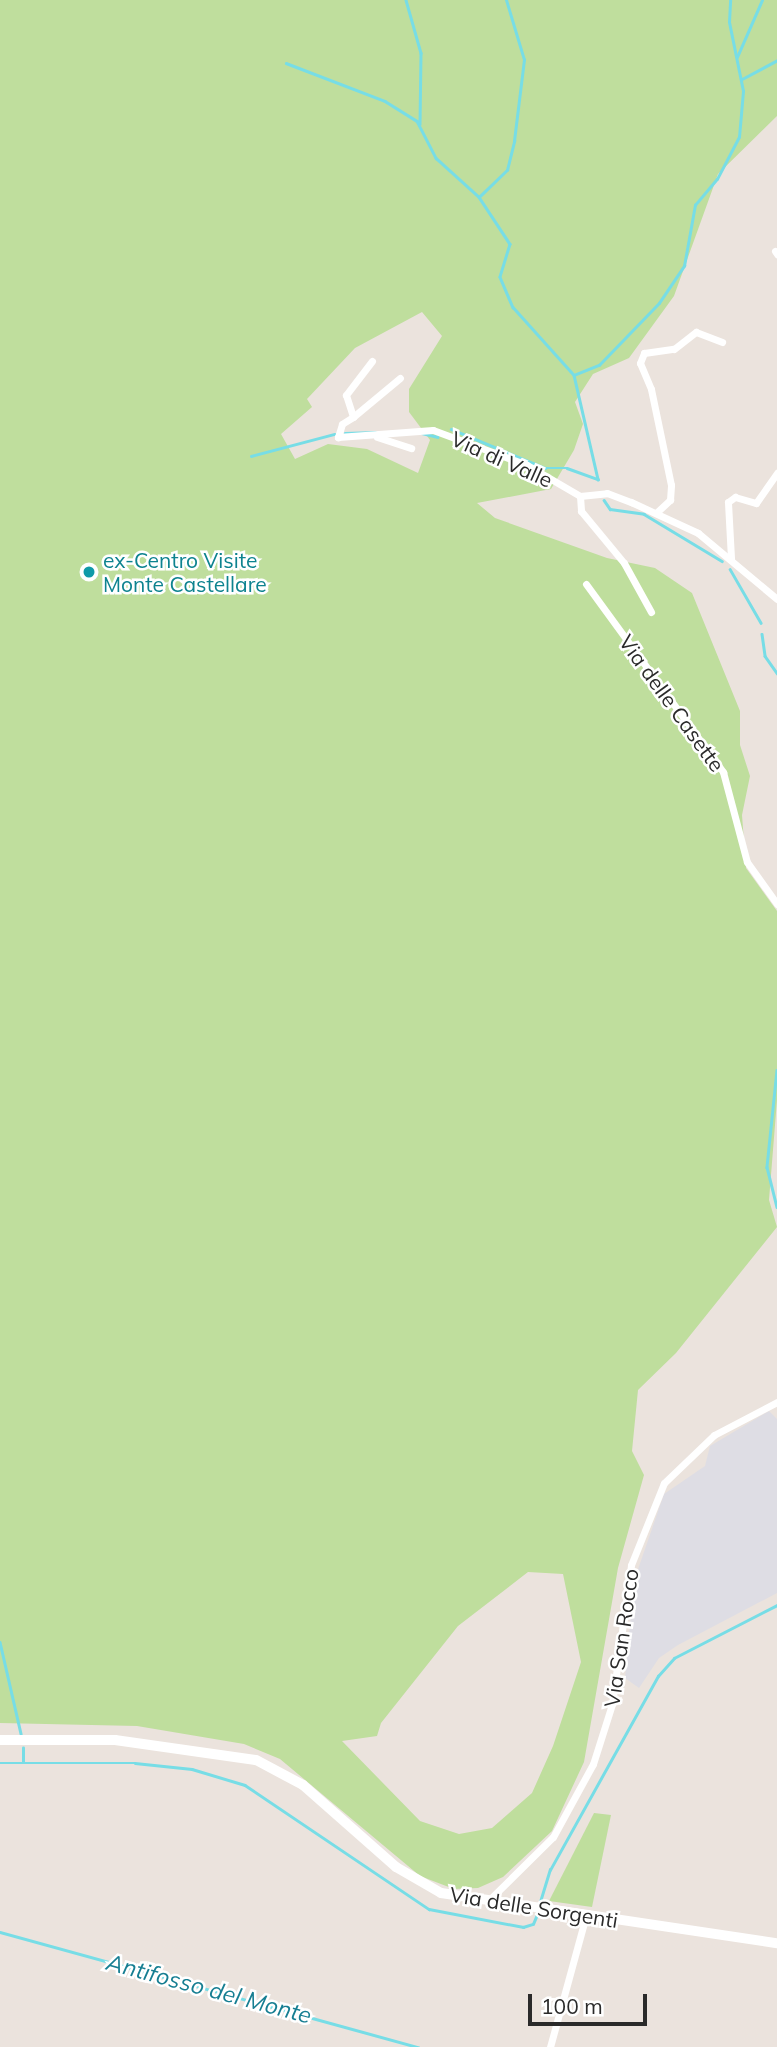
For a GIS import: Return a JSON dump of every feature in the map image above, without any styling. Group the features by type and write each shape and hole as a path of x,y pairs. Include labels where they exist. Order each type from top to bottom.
{"main road":[{"name":"Via delle Sorgenti","path":"0,1740 115,1740 260,1762 303,1785 416,1881 441,1893 777,1942"}],"street":[{"path":"657,512 670,500 671,485 651,388 640,363 643,354 674,349 696,332 722,342"},
{"path":"372,361 346,395 353,417 400,378"},
{"name":"Via di Valle","path":"353,417 342,424 338,437 376,437 433,430 527,465 580,496"},
{"path":"376,437 411,448"},
{"path":"732,558 728,502 735,497 757,503 777,473"},
{"path":"580,496 607,493 657,512 698,533 732,558 777,599"},
{"name":"Via delle Casette","path":"580,496 581,511 624,563 651,612"},
{"name":"Via delle Casette","path":"586,584 723,772 747,862 777,904"},
{"name":"Via San Rocco","path":"488,1901 553,1837 593,1764 612,1704 631,1564 664,1483 715,1435 777,1402"},
{"path":"550,2047 586,1915"}],"shaded area":[{"path":"769,1411 777,1419 777,1593 678,1645 659,1658 639,1688 625,1678 634,1581 664,1494 705,1466 710,1446"}],"green space":[{"path":"0,0 777,0 777,116 718,174 674,296 629,358 593,374 575,402 583,424 574,450 551,489 477,503 495,518 607,558 655,568 692,593 740,711 740,745 750,776 742,815 746,868 777,911 777,1100 769,1200 777,1227 676,1353 638,1390 632,1451 644,1475 618,1568 584,1762 552,1831 503,1877 478,1888 454,1889 420,1876 280,1759 244,1744 137,1726 0,1723","holes":["422,312 442,336 409,389 409,412 430,440 418,473 367,449 328,444 295,459 281,434 312,407 307,399 355,348","528,1572 563,1574 581,1662 553,1746 532,1793 492,1828 459,1834 420,1821 342,1741 377,1736 381,1723 458,1626"]},
{"path":"594,1813 611,1815 592,1907 549,1901"}],"waterway":[{"path":"406,0 421,53 420,124"},
{"path":"479,197 507,170 514,141 524,60 506,0"},
{"path":"574,375 599,365 659,303 684,266 695,205 717,179 739,137 743,91 729,22 730,0"},
{"path":"737,57 762,0"},
{"path":"742,79 777,60"},
{"path":"286,63 385,101 417,121 436,158 479,197 510,244 500,277 513,307 574,375"},
{"path":"574,375 598,479"},
{"path":"451,429 545,468 567,468 598,479"},
{"path":"345,433 375,432"},
{"path":"422,433 438,437"},
{"path":"251,456 334,434"},
{"path":"604,500 610,509 644,514 722,561"},
{"path":"730,569 761,623"},
{"path":"762,634 765,656 777,673"},
{"path":"777,1070 767,1167 777,1207"},
{"path":"539,1905 550,1870 658,1676 674,1658 777,1605"},
{"path":"0,1642 21,1734"},
{"path":"23,1748 23,1762"},
{"path":"0,1763 135,1763 192,1769 245,1785 429,1909 523,1927 533,1924 538,1912"},
{"name":"Antifosso del Monte","path":"0,1932 418,2047"}],"place":[{"name":"ex-Centro Visite Monte Castellare","path":"89,572"}]}
